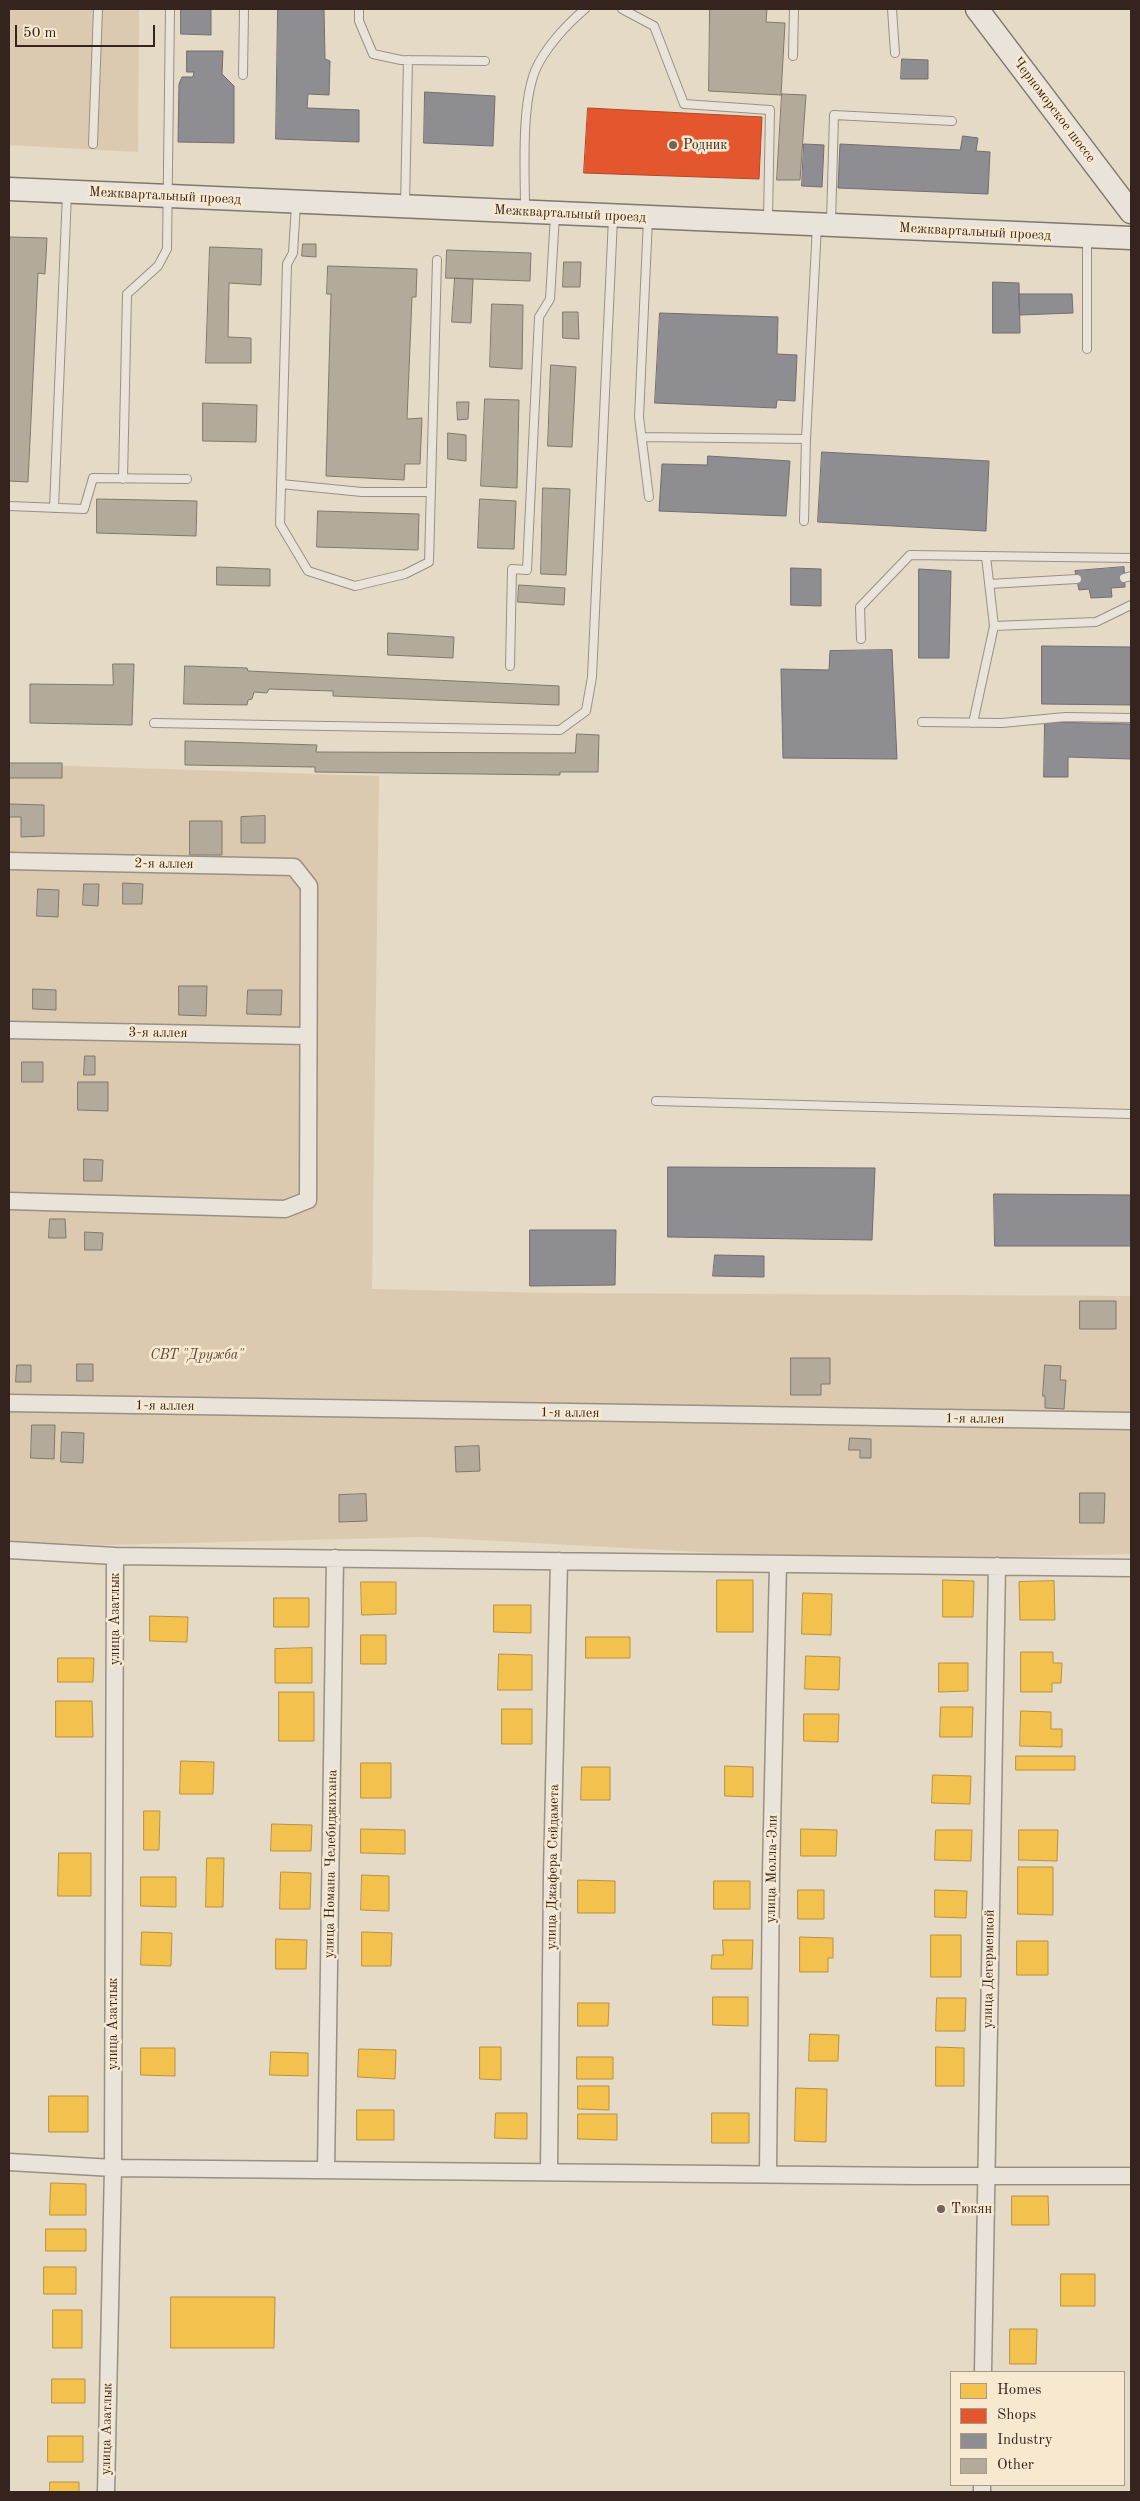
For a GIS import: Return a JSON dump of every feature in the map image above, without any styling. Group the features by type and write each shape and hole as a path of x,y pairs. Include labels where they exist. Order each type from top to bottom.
{"main road":[{"name":"Черноморское шоссе","path":"977,9 1127,202"},
{"name":"Межквартальный проезд","path":"9,189 1131,238"}],"street":[{"name":"2-я аллея","path":"9,861 294,867 309,886 307,1036"},
{"name":"3-я аллея","path":"9,1030 307,1036"},
{"path":"9,1202 285,1209 308,1200 307,1036"},
{"name":"1-я аллея","path":"9,1403 1131,1421"},
{"path":"9,1550 115,1556 1131,1568"},
{"name":"улица Азатлык","path":"106,2492 113,2168 115,1556"},
{"name":"улица Номана Челебиджихана","path":"326,2170 335,1558"},
{"name":"улица Джафера Сейдамета","path":"550,2172 552,1865 559,1561"},
{"name":"улица Молла-Эли","path":"768,2174 771,1872 778,1564"},
{"name":"улица Дегерменкой","path":"983,2371 997,1566"},
{"path":"9,2162 113,2168 1131,2176"}],"lane":[{"path":"94,144 98,9"},
{"path":"123,479 127,294 158,266 167,249 170,9"},
{"path":"243,76 244,9"},
{"path":"360,9 359,21 373,54 408,60 485,61"},
{"path":"524,212 526,117 535,71 564,27 586,9"},
{"path":"622,9 654,26 684,104 770,110 768,223"},
{"path":"793,56 794,9"},
{"path":"892,9 895,53"},
{"path":"405,206 408,60"},
{"path":"804,520 806,439 834,115 952,121"},
{"path":"54,508 67,191"},
{"path":"296,202 293,253 287,264 280,524 308,570 355,586 405,574 429,562 437,260"},
{"path":"510,666 512,570 527,570 539,317 550,299 555,213"},
{"path":"154,723 560,730 586,711 592,677 613,216"},
{"path":"648,217 639,417 649,497"},
{"path":"1087,237 1087,349"},
{"path":"642,436 806,439"},
{"path":"9,506 84,509 93,478 187,480"},
{"path":"281,484 362,492 430,492"},
{"path":"861,639 860,607 910,555 1131,558"},
{"path":"973,723 994,626 986,556"},
{"path":"989,584 1077,579"},
{"path":"994,626 1096,622 1131,605"},
{"path":"922,722 1002,723 1065,717 1131,718"},
{"path":"656,1101 1131,1114"}],"green space":[{"path":"9,9 139,9 138,152 9,145"},
{"name":"СВТ \"Дружба\"","path":"9,764 379,776 372,1289 552,1293 1131,1296 1131,1554 1011,1557 737,1554 423,1537 105,1545 9,1541"}],"building: Homes":[{"path":"717,1580 753,1580 753,1632 717,1632"},
{"path":"943,1580 974,1581 973,1617 943,1617"},
{"path":"1054,1581 1055,1620 1020,1620 1019,1582"},
{"path":"361,1582 396,1582 396,1614 362,1615"},
{"path":"803,1593 832,1594 831,1635 802,1634"},
{"path":"274,1598 309,1598 309,1627 274,1627"},
{"path":"494,1605 531,1605 531,1633 494,1632"},
{"path":"150,1616 188,1617 187,1642 150,1641"},
{"path":"361,1635 386,1635 386,1664 361,1664"},
{"path":"586,1637 630,1637 630,1658 586,1658"},
{"path":"312,1648 312,1683 275,1683 275,1649"},
{"path":"1021,1652 1053,1652 1053,1663 1062,1663 1061,1683 1052,1683 1052,1692 1021,1692"},
{"path":"499,1654 532,1655 532,1690 498,1690"},
{"path":"806,1656 840,1657 839,1690 805,1689"},
{"path":"58,1658 94,1658 93,1682 58,1682"},
{"path":"939,1663 968,1663 968,1691 939,1692"},
{"path":"279,1692 314,1692 314,1741 279,1741"},
{"path":"56,1701 92,1701 93,1737 56,1737"},
{"path":"941,1707 973,1707 972,1737 940,1737"},
{"path":"502,1709 532,1709 532,1744 502,1744"},
{"path":"1021,1711 1051,1712 1051,1729 1062,1729 1062,1747 1020,1746"},
{"path":"804,1714 839,1714 838,1742 804,1741"},
{"path":"1016,1756 1075,1756 1075,1770 1016,1770"},
{"path":"181,1761 214,1762 213,1794 180,1794"},
{"path":"361,1763 391,1763 391,1798 361,1798"},
{"path":"725,1766 753,1767 753,1797 725,1796"},
{"path":"582,1767 610,1767 610,1800 581,1800"},
{"path":"933,1775 971,1776 970,1804 932,1803"},
{"path":"144,1811 160,1811 159,1850 144,1850"},
{"path":"272,1824 312,1825 311,1851 271,1851"},
{"path":"361,1829 405,1830 405,1854 361,1853"},
{"path":"801,1829 837,1830 836,1856 801,1856"},
{"path":"936,1830 972,1830 971,1861 935,1860"},
{"path":"1019,1830 1058,1830 1057,1861 1019,1860"},
{"path":"59,1853 91,1853 91,1896 58,1896"},
{"path":"207,1858 224,1858 223,1907 206,1907"},
{"path":"1018,1867 1053,1867 1053,1915 1018,1914"},
{"path":"281,1872 311,1873 310,1909 280,1909"},
{"path":"362,1875 389,1876 389,1911 361,1910"},
{"path":"141,1877 176,1877 176,1907 141,1906"},
{"path":"578,1880 615,1881 615,1913 578,1913"},
{"path":"714,1881 750,1881 750,1909 714,1909"},
{"path":"798,1890 824,1890 824,1919 798,1919"},
{"path":"935,1890 967,1891 966,1918 935,1917"},
{"path":"142,1932 172,1933 171,1966 141,1965"},
{"path":"362,1932 392,1933 391,1966 362,1966"},
{"path":"931,1935 961,1935 961,1977 931,1977"},
{"path":"800,1937 833,1938 833,1958 828,1958 828,1972 800,1972"},
{"path":"276,1939 307,1940 306,1969 276,1969"},
{"path":"723,1940 753,1940 752,1969 711,1969 712,1955 723,1955"},
{"path":"1017,1941 1048,1941 1048,1975 1017,1975"},
{"path":"713,1997 748,1997 748,2026 713,2025"},
{"path":"937,1998 966,1998 965,2031 936,2031"},
{"path":"578,2003 609,2003 608,2026 578,2026"},
{"path":"810,2034 839,2035 838,2061 809,2061"},
{"path":"480,2047 501,2047 501,2080 480,2079"},
{"path":"936,2047 964,2048 964,2086 936,2086"},
{"path":"141,2048 175,2048 175,2076 141,2075"},
{"path":"359,2049 396,2050 395,2079 358,2077"},
{"path":"271,2052 308,2053 308,2076 270,2075"},
{"path":"577,2057 613,2057 613,2079 577,2079"},
{"path":"578,2086 609,2086 609,2110 578,2109"},
{"path":"796,2088 827,2089 826,2142 795,2141"},
{"path":"49,2096 88,2096 88,2132 49,2132"},
{"path":"357,2110 394,2110 394,2140 357,2140"},
{"path":"496,2113 527,2113 527,2139 495,2138"},
{"path":"712,2113 749,2113 749,2143 712,2143"},
{"path":"578,2114 617,2114 617,2140 578,2139"},
{"path":"51,2183 86,2184 86,2215 50,2215"},
{"path":"1012,2196 1048,2196 1049,2225 1012,2225"},
{"path":"46,2229 86,2229 86,2251 46,2251"},
{"path":"44,2267 76,2267 76,2294 44,2294"},
{"path":"1061,2274 1095,2274 1095,2306 1061,2306"},
{"path":"171,2297 275,2297 274,2348 171,2348"},
{"path":"53,2310 82,2310 82,2348 53,2348"},
{"path":"1010,2329 1037,2329 1036,2364 1010,2364"},
{"path":"52,2379 85,2379 85,2403 52,2403"},
{"path":"48,2436 83,2436 83,2462 48,2462"},
{"path":"50,2482 79,2482 79,2492 50,2492"}],"building: Shops":[{"name":"Родник","path":"588,108 762,117 759,179 584,173"}],"building: Industry":[{"path":"181,9 211,9 211,35 181,34"},
{"path":"278,9 324,9 325,59 330,61 329,95 308,94 307,108 359,110 359,142 276,139"},
{"path":"187,51 223,51 222,74 234,86 234,143 178,142 179,84 182,77 193,77 194,72 187,72"},
{"path":"902,59 928,60 928,79 901,79"},
{"path":"425,92 495,96 493,146 424,143"},
{"path":"963,136 978,138 976,151 990,152 988,194 838,188 840,144 960,150"},
{"path":"804,144 824,145 822,187 802,186"},
{"path":"993,282 1019,283 1020,333 993,333"},
{"path":"1019,294 1072,294 1073,313 1020,315"},
{"path":"660,313 778,317 777,354 797,355 795,401 777,400 776,408 655,403"},
{"path":"822,452 989,461 986,531 818,522"},
{"path":"708,456 790,461 786,516 659,511 662,464 707,465"},
{"path":"1124,567 1125,587 1111,588 1112,597 1091,598 1089,589 1079,590 1075,571"},
{"path":"791,568 821,569 821,606 791,605"},
{"path":"919,569 951,571 949,658 919,658"},
{"path":"1042,646 1131,647 1131,705 1042,704"},
{"path":"892,650 897,759 783,758 781,669 829,670 830,651"},
{"path":"1045,722 1131,724 1131,759 1068,757 1068,777 1044,777"},
{"path":"668,1167 875,1168 872,1240 668,1237"},
{"path":"994,1194 1131,1195 1131,1246 995,1246"},
{"path":"530,1230 616,1230 615,1285 530,1286"},
{"path":"715,1255 764,1256 764,1277 713,1276"}],"building: Other":[{"path":"710,9 767,9 766,22 785,23 781,95 709,91"},
{"path":"782,94 806,95 800,180 777,180"},
{"path":"9,237 47,238 45,274 38,273 28,482 9,481"},
{"path":"303,244 316,244 316,257 302,256"},
{"path":"210,247 262,249 261,285 229,283 228,337 251,338 251,363 206,363"},
{"path":"447,250 531,253 530,281 446,278"},
{"path":"564,262 581,262 580,287 563,287"},
{"path":"328,266 417,269 416,297 412,297 407,419 422,418 420,464 405,464 404,480 326,476 331,294 327,294"},
{"path":"455,278 473,279 471,323 452,322"},
{"path":"492,304 523,305 522,369 490,367"},
{"path":"563,312 578,312 579,339 563,338"},
{"path":"551,365 576,367 572,447 548,446"},
{"path":"485,399 519,400 517,488 481,486"},
{"path":"457,402 469,402 468,419 458,420"},
{"path":"203,403 257,405 256,442 203,441"},
{"path":"448,433 466,435 466,461 448,459"},
{"path":"543,488 570,489 566,575 541,574"},
{"path":"97,499 197,501 196,536 97,533"},
{"path":"480,499 516,501 514,549 478,548"},
{"path":"318,511 419,514 418,550 317,547"},
{"path":"217,567 270,569 270,586 217,585"},
{"path":"519,585 565,588 564,605 518,602"},
{"path":"388,633 454,637 453,658 388,655"},
{"path":"113,664 134,664 132,725 30,723 30,684 113,685"},
{"path":"185,666 247,668 248,671 559,686 559,705 333,696 333,691 269,689 267,693 254,692 252,699 248,700 247,705 184,704"},
{"path":"577,734 599,735 598,772 560,772 560,775 315,772 315,767 185,765 185,741 317,745 316,752 575,753"},
{"path":"9,763 62,763 62,778 9,778"},
{"path":"9,804 44,805 44,836 21,837 21,817 9,817"},
{"path":"265,816 265,843 241,843 241,817"},
{"path":"190,821 222,821 222,855 190,855"},
{"path":"123,883 143,884 142,904 123,904"},
{"path":"84,884 99,884 98,906 83,905"},
{"path":"38,889 59,890 58,917 37,916"},
{"path":"179,986 207,986 206,1016 179,1015"},
{"path":"33,989 56,990 56,1010 33,1009"},
{"path":"248,990 282,990 281,1015 247,1014"},
{"path":"85,1056 95,1056 95,1075 84,1075"},
{"path":"22,1062 43,1062 43,1082 22,1082"},
{"path":"78,1082 108,1082 108,1111 78,1110"},
{"path":"84,1159 103,1160 102,1181 84,1181"},
{"path":"50,1219 65,1219 66,1238 49,1238"},
{"path":"85,1232 103,1233 102,1250 85,1250"},
{"path":"1080,1301 1116,1301 1116,1329 1080,1329"},
{"path":"791,1358 830,1358 830,1384 821,1384 821,1395 791,1395"},
{"path":"77,1364 93,1364 93,1381 77,1381"},
{"path":"17,1365 31,1365 31,1382 16,1382"},
{"path":"1045,1365 1061,1366 1060,1380 1066,1380 1064,1409 1045,1408 1045,1396 1043,1396"},
{"path":"32,1425 55,1425 54,1459 31,1458"},
{"path":"62,1432 84,1433 83,1463 61,1462"},
{"path":"850,1438 871,1439 871,1458 860,1458 860,1450 849,1450"},
{"path":"479,1446 480,1471 456,1472 455,1447"},
{"path":"1080,1493 1105,1493 1104,1523 1080,1523"},
{"path":"366,1494 367,1521 339,1522 339,1495"}],"place":[{"name":"Родник","path":"673,145"},
{"name":"Тюкян","path":"941,2209"}]}
